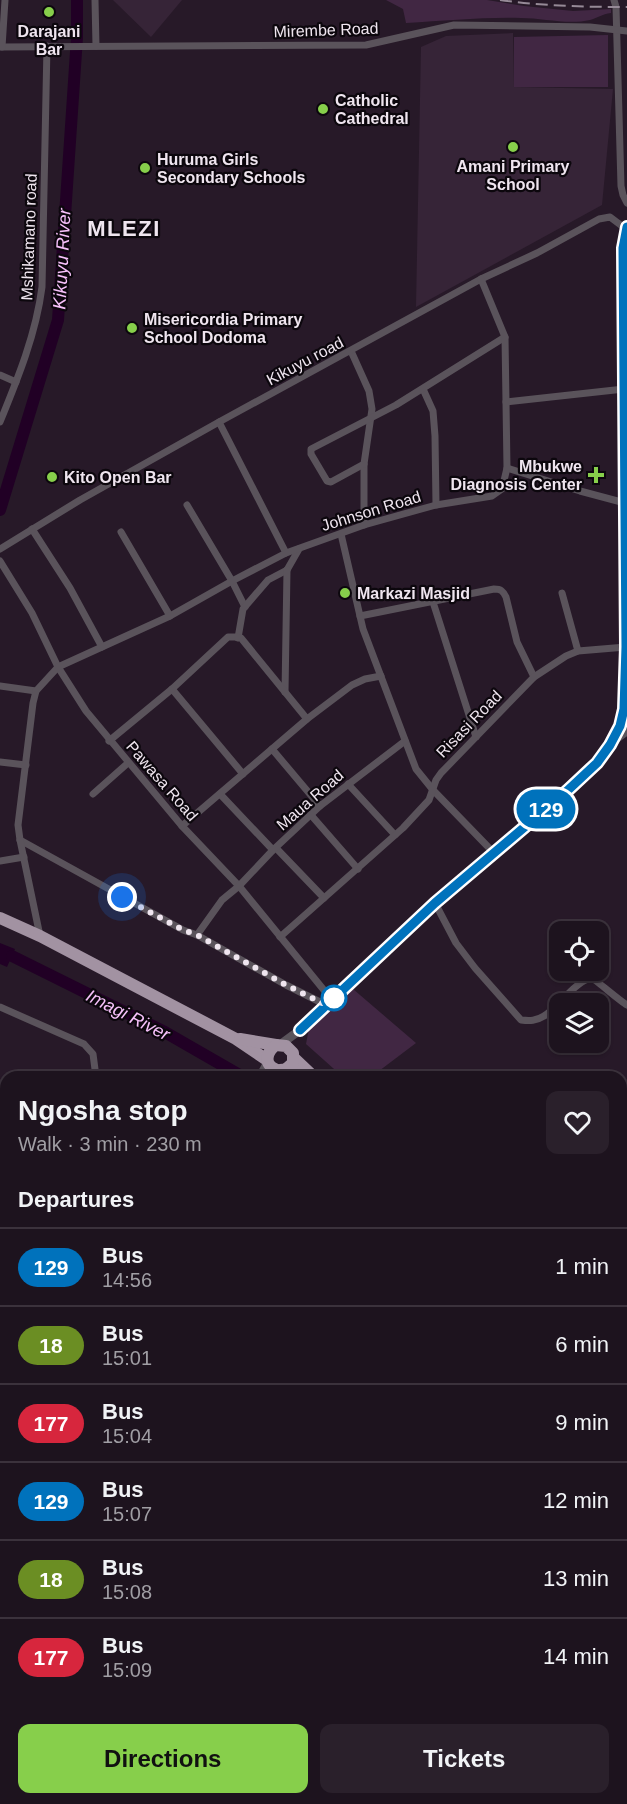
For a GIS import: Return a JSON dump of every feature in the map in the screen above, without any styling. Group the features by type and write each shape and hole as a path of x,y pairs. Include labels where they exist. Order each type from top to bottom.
{"highway":[{"path":"0,918 40,936 236,1039 272,1068 290,1067 293,1055"},
{"path":"236,1039 290,1048 293,1055 308,1071"},
{"path":"272,1068 269,1051 278,1045"}],"street":[{"path":"1,47 5,0"},
{"path":"95,0 96,46"},
{"path":"614,0 621,186 627,203"},
{"name":"Mirembe Road","path":"1,47 366,45 454,25 590,27 627,32"},
{"name":"Mshikamano road","path":"0,422 39,313 42,287 47,46"},
{"name":"Kikuyu road","path":"0,549 219,422 481,279 537,253 599,219 610,217 627,228"},
{"path":"278,1045 300,1030 435,903 597,763 620,726 624,709 626,647 623,248 627,228"},
{"name":"Johnson Road","path":"58,667 170,616 286,553 364,525 436,505 492,496 502,489 507,468 506,338 481,279"},
{"path":"364,464 331,482 327,481 311,454 311,449 423,389 506,338"},
{"path":"351,351 369,391 372,409 364,464 364,525"},
{"path":"0,375 16,382"},
{"path":"423,389 432,407 434,419 436,505"},
{"path":"506,402 624,389"},
{"path":"219,422 286,553"},
{"path":"507,468 580,491 625,502"},
{"path":"187,505 245,607"},
{"path":"32,529 70,588 102,647"},
{"path":"121,532 170,616"},
{"path":"341,534 363,629 419,773 494,853"},
{"path":"285,692 287,570 299,549"},
{"name":"Pawasa Road","path":"0,561 32,613 58,667 86,711 182,826 239,886 329,1003"},
{"path":"238,638 245,607 268,580 287,570"},
{"path":"360,616 494,589 503,591 517,642 534,676"},
{"path":"562,593 578,651"},
{"path":"433,602 476,737"},
{"path":"110,741 172,689 228,637 241,638 307,719"},
{"name":"Risasi Road","path":"280,937 395,836 423,808 441,773 534,676 578,651 626,647"},
{"path":"40,936 18,825 30,717 36,691 58,667"},
{"path":"182,826 307,719 352,685 365,679 381,676"},
{"path":"0,686 36,691"},
{"path":"172,689 243,774"},
{"path":"610,745 627,732"},
{"name":"Maua Road","path":"197,935 222,900 311,814 405,741"},
{"path":"272,749 320,806"},
{"path":"0,762 26,765"},
{"path":"93,794 128,763"},
{"path":"348,784 395,836"},
{"path":"220,794 324,898"},
{"path":"311,814 358,869"},
{"path":"20,840 286,985 329,1003"},
{"path":"0,861 24,857"},
{"path":"435,903 456,943 521,1020 533,1021 548,1014 579,984 587,980 596,980 609,993 627,1005"},
{"path":"0,1007 84,1044 93,1054 95,1071"},
{"path":"293,1055 300,1030"}],"shaded area":[{"path":"113,0 182,0 151,37"},
{"path":"386,0 487,0 573,11 611,9 611,13 590,20 573,22 506,18 406,23 403,9"},
{"name":"Amani Primary School","path":"513,33 514,87 613,89 602,205 416,307 421,47 446,36"},
{"path":"608,35 608,87 514,87 514,37"},
{"path":"0,943 15,949 7,967 0,964"},
{"path":"353,989 416,1043 379,1071 336,1071 306,1044 309,1028 324,1012 330,1010"}],"waterway":[{"name":"Kikuyu River","path":"0,510 58,320 77,37 77,0"},
{"name":"Imagi River","path":"12,956 163,1031 233,1071"}],"railway":[{"path":"500,0 564,6 627,7"}],"bus line":[{"name":"129","path":"300,1030 435,903 597,763 620,726 624,709 626,647 623,248 627,227"}],"place":[{"name":"Darajani Bar","path":"49,12"},
{"name":"Catholic Cathedral","path":"323,109"},
{"name":"Amani Primary School","path":"513,147"},
{"name":"Huruma Girls Secondary Schools","path":"145,168"},
{"name":"Misericordia Primary School Dodoma","path":"132,328"},
{"name":"Mbukwe Diagnosis Center","path":"596,475"},
{"name":"Kito Open Bar","path":"52,477"},
{"name":"Markazi Masjid","path":"345,593"}],"district":[{"name":"MLEZI","path":"124,228"}],"route":[{"path":"122,897 326,1005 334,998"}]}
